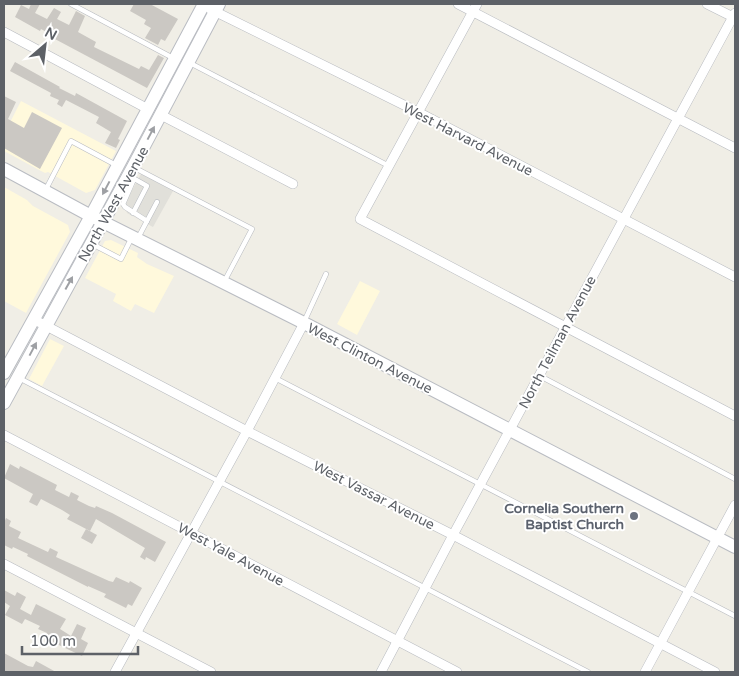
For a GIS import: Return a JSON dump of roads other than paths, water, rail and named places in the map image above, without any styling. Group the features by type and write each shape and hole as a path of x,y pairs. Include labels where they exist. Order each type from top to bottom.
{"main road":[{"name":"North West Avenue","path":"4,373 91,216 174,59 208,6"},
{"name":"North West Avenue","path":"4,403 103,222 132,174 189,62 208,6"},
{"name":"West Clinton Avenue","path":"4,169 91,216 304,323 735,547"}],"street":[{"path":"458,4 474,8 735,148"},
{"path":"707,4 735,16"},
{"name":"West Harvard Avenue","path":"208,6 418,112 735,277"},
{"path":"474,8 360,219 735,416"},
{"name":"North Teilman Avenue","path":"381,672 453,534 735,16"},
{"path":"4,32 148,109"},
{"path":"161,115 293,184"},
{"name":"West Vassar Avenue","path":"33,319 247,431 453,534 715,672"},
{"path":"114,672 247,431 304,323"},
{"name":"West Yale Avenue","path":"4,435 457,672"},
{"path":"645,672 735,505"},
{"path":"4,564 211,672"}],"lane":[{"path":"71,4 174,59"},
{"path":"189,62 389,166"},
{"path":"45,191 71,141 118,165"},
{"path":"132,174 147,186 133,213"},
{"path":"132,174 123,201 125,207 147,222"},
{"path":"132,174 252,228 223,283"},
{"path":"91,244 121,259 147,222 157,202"},
{"path":"304,323 326,274"},
{"path":"539,376 735,479"},
{"path":"18,378 588,672"},
{"path":"274,378 735,616"}],"place":[{"name":"Cornelia Southern Baptist Church","path":"634,516"}]}
